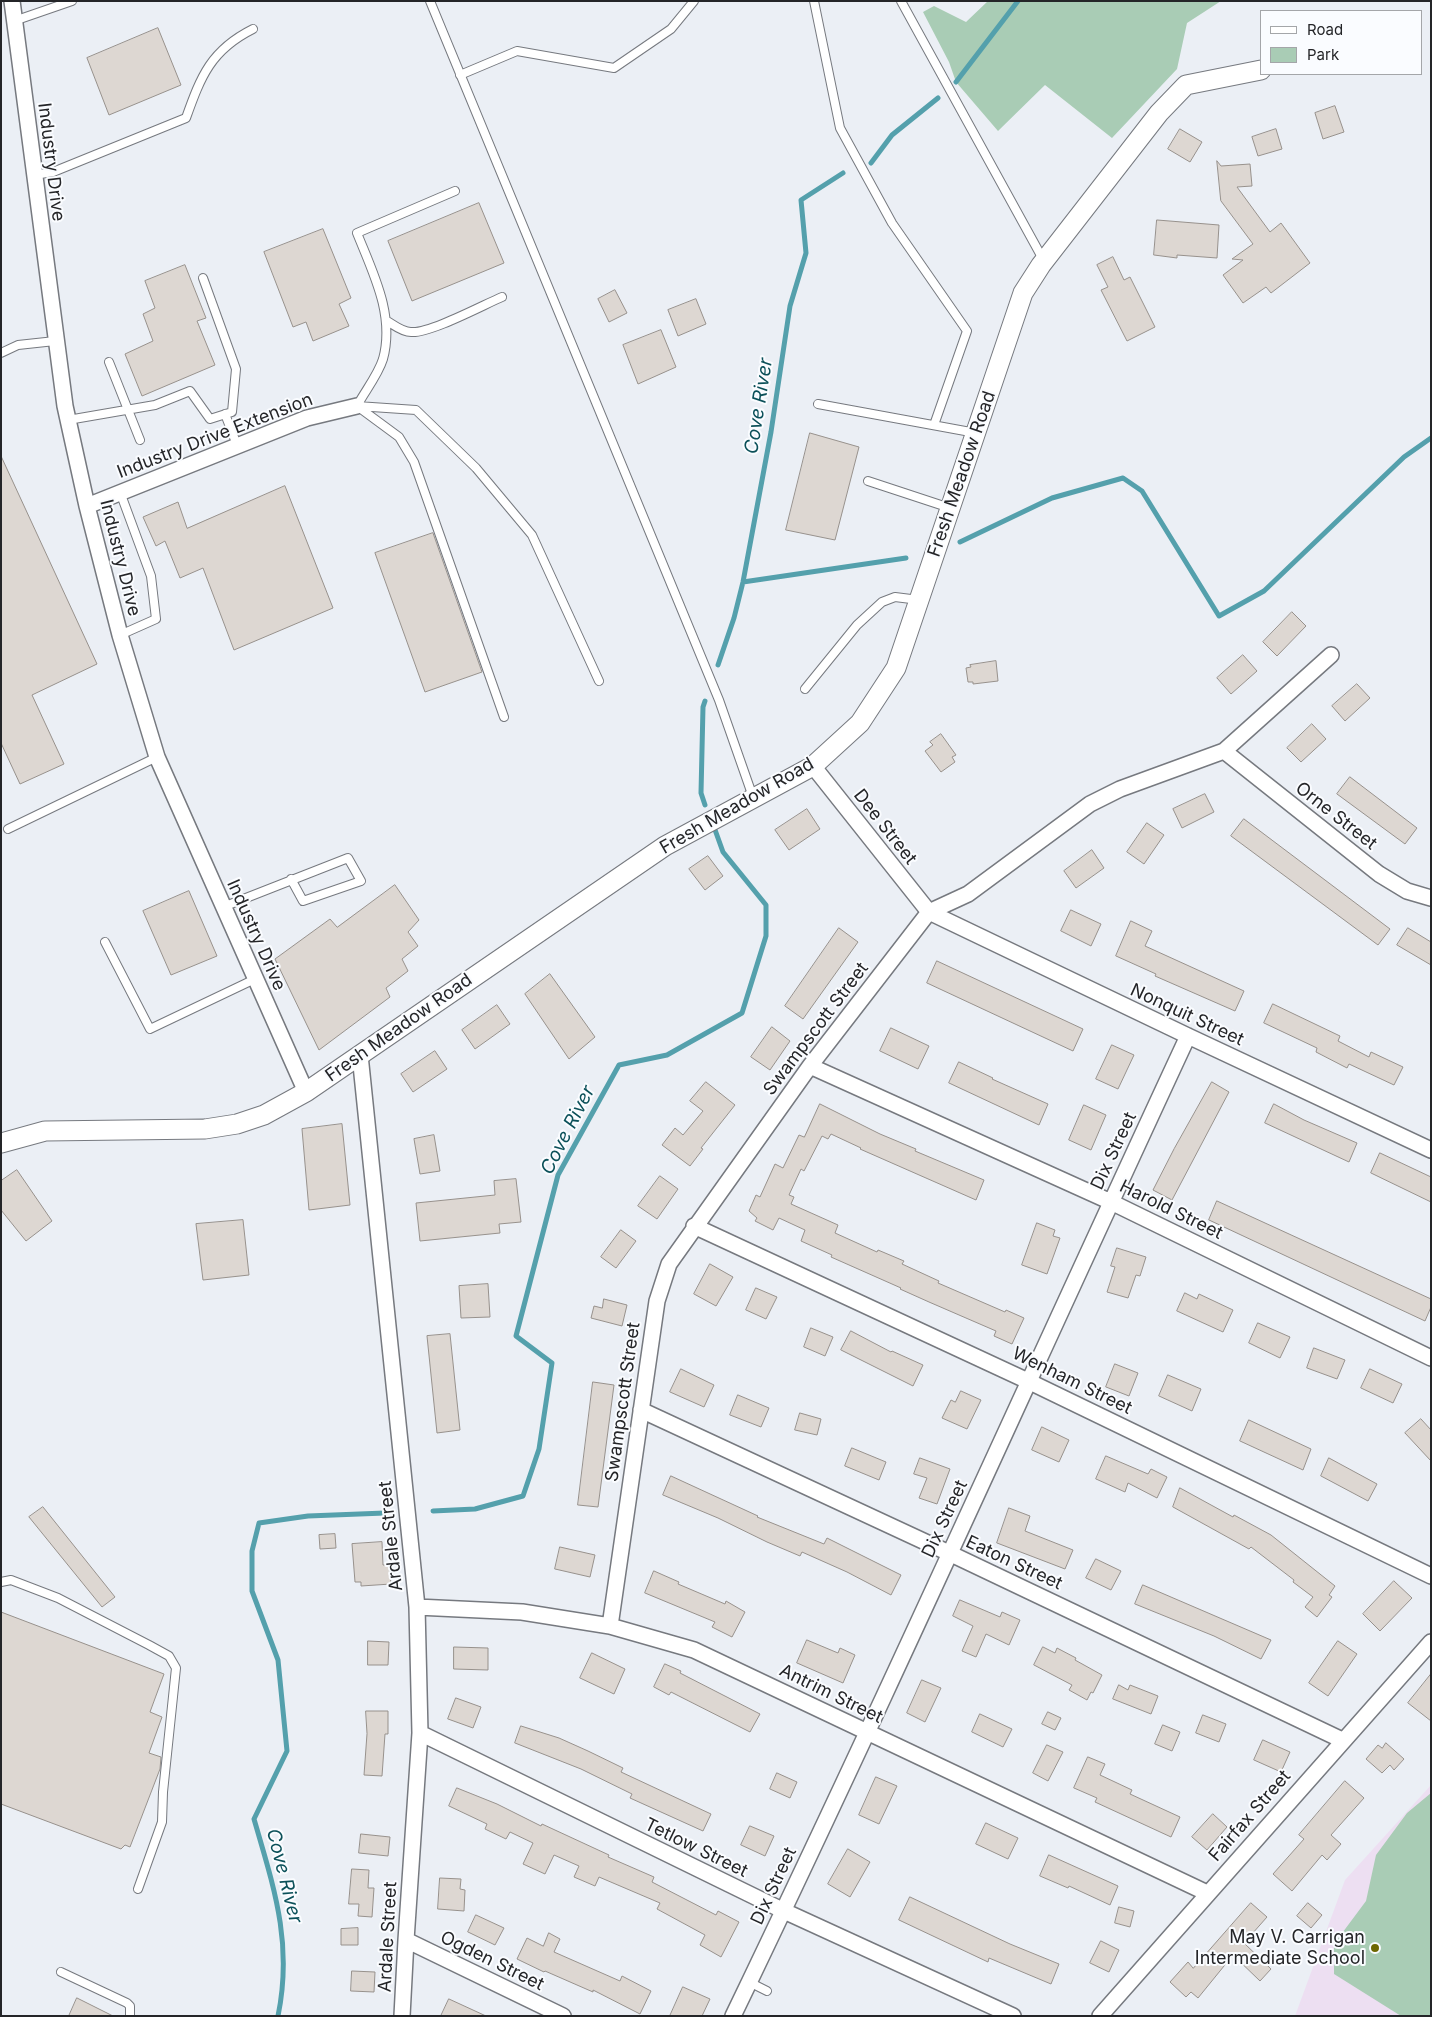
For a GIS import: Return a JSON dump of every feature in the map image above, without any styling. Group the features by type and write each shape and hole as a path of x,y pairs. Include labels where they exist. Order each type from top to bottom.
{"street":[{"name":"Industry Drive","path":"12,1 55,341 68,420 87,506 120,635 157,757 306,1092"},
{"name":"Fresh Meadow Road","path":"1,1143 45,1131 205,1128 237,1124 264,1115 306,1092 665,846 813,766 860,723 896,668 1023,293 1044,261 1159,113 1186,85 1260,70"},
{"name":"Industry Drive Extension","path":"87,506 306,418 357,406"},
{"name":"Swampscott Street","path":"610,1626 658,1301 669,1264 694,1226 810,1066 928,912 968,894 1090,804 1120,789 1224,751 1331,655"},
{"name":"Orne Street","path":"1224,751 1379,874 1407,891 1431,898"},
{"name":"Dee Street","path":"813,766 928,912"},
{"name":"Nonquit Street","path":"928,912 1431,1150"},
{"name":"Dix Street","path":"733,2016 784,1911 1030,1382 1188,1036"},
{"name":"Ardale Street","path":"360,1054 417,1607 420,1733 402,2016"},
{"name":"Harold Street","path":"810,1066 1111,1202 1431,1358"},
{"name":"Wenham Street","path":"694,1226 1030,1382 1431,1576"},
{"name":"Eaton Street","path":"641,1410 949,1553 1342,1740"},
{"name":"Antrim Street","path":"417,1607 522,1612 610,1626 694,1650 1207,1893"},
{"name":"Fairfax Street","path":"1100,2016 1342,1740 1431,1642"},
{"name":"Tetlow Street","path":"420,1733 784,1911 1014,2016"},
{"name":"Ogden Street","path":"406,1940 563,2016"}],"lane":[{"path":"14,22 72,1"},
{"path":"430,1 719,700 754,799"},
{"path":"460,75 517,51 614,68 671,29 694,1"},
{"path":"814,1 840,128 892,223 967,331 934,425"},
{"path":"901,1 1044,261"},
{"path":"34,175 53,172 186,118 196,90 214,58 235,38 253,29"},
{"path":"357,406 383,360 387,336 387,321 382,296 357,234 455,191"},
{"path":"68,420 128,408 155,405 190,391 210,420 232,412 236,369 203,278"},
{"path":"387,321 400,329 412,333 429,329 502,297"},
{"path":"1,353 18,345 55,341"},
{"path":"109,362 140,440"},
{"path":"818,404 976,433"},
{"path":"357,406 416,410 476,468 532,535 599,681"},
{"path":"357,406 399,437 414,462 504,717"},
{"path":"225,414 237,445"},
{"path":"868,481 950,508"},
{"path":"120,492 151,576 156,619 120,635"},
{"path":"806,689 857,625 882,602 895,598 919,600"},
{"path":"8,829 157,757"},
{"path":"223,907 291,879 348,858 360,881 303,901 291,879"},
{"path":"105,942 150,1029 255,978"},
{"path":"1,1582 11,1580 58,1598 169,1656 176,1668 163,1792 162,1822 138,1889"},
{"path":"61,1972 127,2003 130,2006 130,2016"},
{"path":"749,1982 767,1991"}],"shaded area":[{"name":"May V. Carrigan Intermediate School","path":"1431,1785 1431,2016 1295,2016 1345,1880"}],"green space":[{"path":"988,1 1221,1 1187,23 1177,69 1112,138 1045,85 998,131 956,82 949,62 923,12 934,6 966,22"},
{"name":"May V. Carrigan Intermediate School","path":"1431,1793 1431,2016 1401,2016 1334,1974 1334,1944 1366,1901 1376,1855 1407,1813"}],"building":[{"path":"158,28 181,85 109,115 87,58"},
{"path":"1335,106 1344,132 1323,139 1315,113"},
{"path":"1180,129 1202,142 1190,162 1168,149"},
{"path":"1276,129 1282,149 1258,156 1252,137"},
{"path":"1217,161 1221,166 1250,164 1252,186 1237,187 1270,232 1281,223 1310,263 1271,293 1266,287 1243,303 1223,275 1243,260 1232,259 1253,244 1221,201"},
{"path":"479,203 504,263 412,301 388,241"},
{"path":"1157,220 1219,225 1217,258 1177,255 1177,258 1154,255"},
{"path":"323,229 351,298 339,304 349,326 313,341 306,322 293,327 264,252"},
{"path":"1113,257 1124,280 1130,277 1155,327 1127,341 1101,290 1108,287 1097,265"},
{"path":"185,265 206,318 197,321 215,365 142,396 125,354 153,341 143,314 155,308 145,281"},
{"path":"615,290 627,313 609,322 598,299"},
{"path":"696,299 706,324 678,336 668,310"},
{"path":"661,330 676,367 638,384 623,345"},
{"path":"810,433 859,447 835,540 786,530"},
{"path":"1,456 97,664 32,695 64,764 20,784 1,743"},
{"path":"285,486 333,608 234,650 203,568 180,578 165,541 156,546 143,517 178,502 187,528"},
{"path":"433,533 482,672 425,692 375,553"},
{"path":"1292,612 1306,626 1277,656 1263,642"},
{"path":"1243,655 1257,671 1231,694 1217,678"},
{"path":"996,661 998,681 973,684 973,682 968,682 966,668 971,667 970,665"},
{"path":"1357,684 1370,698 1345,721 1332,706"},
{"path":"1312,724 1326,739 1301,762 1287,748"},
{"path":"941,734 956,755 952,757 955,762 941,772 925,751 933,745 930,742"},
{"path":"1350,777 1417,828 1405,844 1337,794"},
{"path":"1205,794 1214,812 1182,828 1173,809"},
{"path":"807,809 820,829 789,850 775,830"},
{"path":"1244,819 1390,929 1378,945 1231,836"},
{"path":"1147,823 1164,835 1144,864 1127,852"},
{"path":"1092,850 1104,868 1076,888 1064,871"},
{"path":"708,856 723,876 705,890 689,869"},
{"path":"395,885 419,920 408,932 418,946 402,959 408,971 386,988 390,997 319,1050 275,959 330,919 337,927"},
{"path":"189,891 217,956 171,975 143,911"},
{"path":"1071,910 1101,924 1091,946 1061,931"},
{"path":"1131,921 1152,931 1145,946 1244,991 1235,1011 1155,976 1156,974 1116,956"},
{"path":"839,928 858,942 803,1019 785,1006"},
{"path":"1408,928 1431,942 1431,965 1397,945"},
{"path":"937,961 1083,1029 1073,1051 927,983"},
{"path":"550,974 595,1037 569,1059 525,994"},
{"path":"1273,1004 1340,1036 1338,1041 1369,1057 1371,1052 1403,1067 1394,1085 1349,1064 1347,1068 1316,1052 1317,1048 1264,1023"},
{"path":"497,1005 510,1024 475,1049 462,1030"},
{"path":"772,1027 790,1041 770,1070 751,1057"},
{"path":"891,1028 929,1046 918,1069 880,1051"},
{"path":"1112,1045 1134,1055 1118,1089 1096,1079"},
{"path":"435,1051 447,1069 413,1092 401,1074"},
{"path":"959,1062 1048,1104 1039,1125 949,1083"},
{"path":"706,1082 735,1105 701,1148 703,1149 690,1166 662,1145 675,1128 683,1135 703,1111 690,1101"},
{"path":"1212,1082 1229,1092 1172,1200 1153,1190"},
{"path":"820,1104 880,1134 916,1149 915,1151 984,1180 976,1200 860,1149 831,1134 828,1139 822,1136 804,1171 801,1169 789,1195 794,1197 791,1204 838,1225 835,1233 877,1252 878,1250 904,1261 902,1264 939,1281 938,1283 1005,1312 1006,1310 1024,1318 1012,1344 994,1336 996,1331 900,1289 801,1241 805,1230 779,1218 773,1230 755,1221 757,1218 749,1211 756,1195 760,1197 775,1164 783,1168 799,1135 804,1137"},
{"path":"1274,1104 1304,1120 1357,1143 1349,1162 1265,1123"},
{"path":"1084,1105 1106,1115 1091,1150 1069,1140"},
{"path":"342,1124 350,1205 309,1210 302,1129"},
{"path":"434,1135 440,1171 420,1174 414,1139"},
{"path":"1380,1153 1431,1177 1431,1202 1371,1173"},
{"path":"17,1170 52,1221 26,1241 1,1210 1,1181"},
{"path":"660,1176 678,1189 657,1219 638,1206"},
{"path":"516,1179 521,1222 499,1224 500,1233 420,1241 416,1203 495,1195 494,1181"},
{"path":"1217,1201 1431,1299 1431,1307 1425,1321 1209,1220"},
{"path":"243,1220 249,1275 203,1280 196,1224"},
{"path":"1037,1223 1055,1230 1053,1236 1060,1238 1047,1274 1022,1265"},
{"path":"621,1230 636,1241 616,1268 601,1257"},
{"path":"1117,1248 1146,1257 1140,1276 1136,1275 1128,1298 1107,1292 1115,1267 1111,1266"},
{"path":"710,1264 733,1277 716,1306 694,1294"},
{"path":"488,1284 490,1317 461,1318 459,1286"},
{"path":"756,1288 777,1297 766,1319 746,1310"},
{"path":"1185,1293 1197,1299 1199,1294 1233,1310 1223,1332 1177,1311"},
{"path":"604,1299 627,1305 622,1326 591,1318 594,1306 602,1308"},
{"path":"1258,1323 1290,1337 1280,1358 1249,1343"},
{"path":"811,1328 833,1337 825,1356 804,1347"},
{"path":"851,1331 891,1352 923,1365 913,1386 841,1350"},
{"path":"450,1334 460,1430 437,1433 427,1336"},
{"path":"1314,1348 1345,1360 1337,1379 1307,1368"},
{"path":"1115,1364 1138,1373 1129,1396 1106,1387"},
{"path":"681,1369 714,1385 704,1407 670,1392"},
{"path":"1370,1369 1402,1384 1393,1403 1361,1388"},
{"path":"1168,1375 1201,1389 1192,1411 1159,1396"},
{"path":"593,1382 614,1385 598,1507 578,1505"},
{"path":"961,1391 981,1400 967,1429 942,1418 951,1400 955,1402"},
{"path":"738,1395 769,1408 761,1427 730,1415"},
{"path":"800,1413 821,1419 817,1435 795,1430"},
{"path":"1421,1419 1431,1430 1431,1461 1405,1433"},
{"path":"1249,1420 1311,1449 1303,1470 1240,1441"},
{"path":"1042,1427 1069,1440 1059,1462 1032,1450"},
{"path":"852,1448 886,1462 879,1480 845,1466"},
{"path":"1106,1456 1148,1474 1151,1469 1167,1477 1157,1498 1128,1483 1125,1492 1096,1479"},
{"path":"920,1458 950,1469 937,1504 919,1498 927,1478 914,1474"},
{"path":"1329,1458 1377,1484 1368,1501 1321,1476"},
{"path":"671,1476 757,1517 824,1544 827,1538 901,1575 891,1595 847,1572 802,1552 800,1556 767,1542 718,1518 663,1495"},
{"path":"1180,1488 1271,1535 1335,1586 1329,1595 1332,1597 1317,1617 1305,1607 1313,1597 1251,1547 1249,1549 1173,1507"},
{"path":"43,1507 115,1597 102,1607 29,1517"},
{"path":"1009,1508 1030,1516 1025,1531 1073,1550 1065,1569 997,1543"},
{"path":"335,1534 336,1548 320,1549 319,1535"},
{"path":"382,1542 383,1565 389,1565 391,1584 361,1586 361,1582 355,1582 352,1544"},
{"path":"560,1547 595,1555 590,1577 555,1569"},
{"path":"1096,1559 1121,1571 1111,1590 1086,1578"},
{"path":"654,1571 679,1582 678,1584 725,1604 726,1601 745,1612 732,1637 712,1627 715,1622 645,1593"},
{"path":"1394,1581 1412,1598 1380,1631 1363,1614"},
{"path":"1143,1585 1271,1640 1261,1659 1214,1636 1135,1604"},
{"path":"960,1600 1000,1617 1002,1612 1020,1620 1009,1645 986,1634 976,1657 962,1651 973,1626 953,1616"},
{"path":"1,1612 164,1674 150,1712 162,1717 149,1753 161,1757 160,1769 130,1847 125,1845 121,1849 1,1804"},
{"path":"807,1640 838,1653 840,1648 855,1655 843,1683 797,1663"},
{"path":"368,1641 389,1642 388,1665 368,1665"},
{"path":"1338,1641 1357,1654 1328,1696 1309,1683"},
{"path":"454,1647 488,1648 488,1670 454,1669"},
{"path":"1043,1647 1055,1653 1057,1648 1102,1675 1093,1693 1091,1692 1087,1700 1069,1690 1072,1685 1034,1665"},
{"path":"592,1653 625,1669 614,1694 580,1678"},
{"path":"665,1664 760,1714 750,1732 671,1692 669,1695 654,1687"},
{"path":"1431,1674 1431,1721 1408,1703"},
{"path":"922,1680 941,1688 925,1722 907,1713"},
{"path":"1119,1685 1128,1690 1130,1685 1158,1696 1151,1714 1113,1699"},
{"path":"456,1698 481,1707 473,1728 448,1719"},
{"path":"366,1711 388,1711 388,1734 385,1734 382,1776 364,1775 367,1734"},
{"path":"1048,1712 1061,1718 1055,1730 1042,1724"},
{"path":"980,1714 1012,1729 1003,1747 972,1732"},
{"path":"1203,1715 1226,1724 1219,1742 1196,1733"},
{"path":"1163,1725 1180,1732 1172,1751 1155,1744"},
{"path":"521,1726 559,1738 588,1751 623,1768 621,1772 711,1814 703,1831 630,1798 632,1794 581,1769 515,1743"},
{"path":"1263,1740 1290,1752 1281,1772 1254,1760"},
{"path":"1386,1743 1404,1759 1394,1770 1390,1765 1382,1773 1366,1759 1378,1745 1382,1748"},
{"path":"1047,1745 1063,1752 1048,1781 1033,1773"},
{"path":"1088,1757 1105,1764 1100,1775 1132,1790 1130,1794 1180,1817 1171,1837 1095,1802 1097,1798 1074,1788"},
{"path":"777,1773 797,1782 790,1798 770,1789"},
{"path":"876,1777 897,1786 879,1824 859,1815"},
{"path":"1345,1781 1364,1798 1331,1835 1341,1844 1327,1860 1322,1855 1292,1891 1273,1874 1304,1839 1299,1835"},
{"path":"457,1788 609,1855 608,1857 654,1877 652,1882 716,1915 718,1911 739,1922 721,1957 700,1945 705,1935 657,1909 660,1903 599,1877 595,1886 574,1877 579,1866 554,1855 545,1874 523,1864 533,1843 510,1832 506,1839 485,1829 487,1824 449,1806"},
{"path":"1213,1814 1227,1827 1207,1850 1192,1837"},
{"path":"986,1823 1018,1838 1008,1859 976,1844"},
{"path":"750,1826 774,1836 765,1856 741,1845"},
{"path":"361,1834 390,1837 388,1856 359,1853"},
{"path":"848,1849 870,1862 850,1897 828,1884"},
{"path":"1049,1855 1118,1886 1110,1905 1069,1886 1068,1888 1040,1876"},
{"path":"352,1869 369,1870 368,1888 374,1888 372,1917 358,1916 359,1904 349,1904"},
{"path":"440,1878 461,1879 460,1889 465,1890 464,1911 438,1909"},
{"path":"910,1897 1010,1944 1059,1964 1051,1984 989,1958 988,1962 899,1920"},
{"path":"1251,1903 1267,1917 1244,1943 1271,1969 1260,1981 1233,1955 1198,1998 1191,1992 1186,1997 1170,1982 1188,1962 1193,1968"},
{"path":"1308,1903 1322,1915 1311,1928 1297,1916"},
{"path":"1119,1907 1134,1911 1130,1927 1115,1923"},
{"path":"476,1915 504,1928 495,1945 468,1932"},
{"path":"358,1928 358,1945 341,1945 341,1929"},
{"path":"549,1933 560,1939 554,1952 620,1981 622,1976 651,1991 640,2014 593,1990 593,1992 517,1959 527,1938 543,1946"},
{"path":"1101,1941 1119,1950 1109,1972 1090,1963"},
{"path":"352,1971 375,1972 374,1992 351,1991"},
{"path":"683,1987 710,1999 702,2016 670,2016"},
{"path":"77,1998 113,2016 69,2016"},
{"path":"449,1999 486,2016 441,2016"}],"waterway":[{"name":"Cove River","path":"956,82 1018,1"},
{"name":"Cove River","path":"871,163 892,135 938,98"},
{"name":"Cove River","path":"718,665 734,618 743,582 771,432 790,306 806,253 801,200 843,173"},
{"path":"960,542 1052,498 1123,478 1142,491 1219,616 1264,591 1404,457 1431,438"},
{"path":"743,582 906,558"},
{"name":"Cove River","path":"705,701 703,707 701,793 705,805"},
{"name":"Cove River","path":"433,1511 475,1509 523,1496 539,1449 552,1363 516,1336 558,1175 619,1065 667,1055 742,1013 766,936 766,905 723,852 714,827"},
{"name":"Cove River","path":"278,2016 282,1989 282,1940 274,1892 254,1819 287,1751 278,1660 252,1591 252,1551 259,1523 308,1516 385,1513"}],"place":[{"name":"May V. Carrigan Intermediate School","path":"1375,1948"}]}
